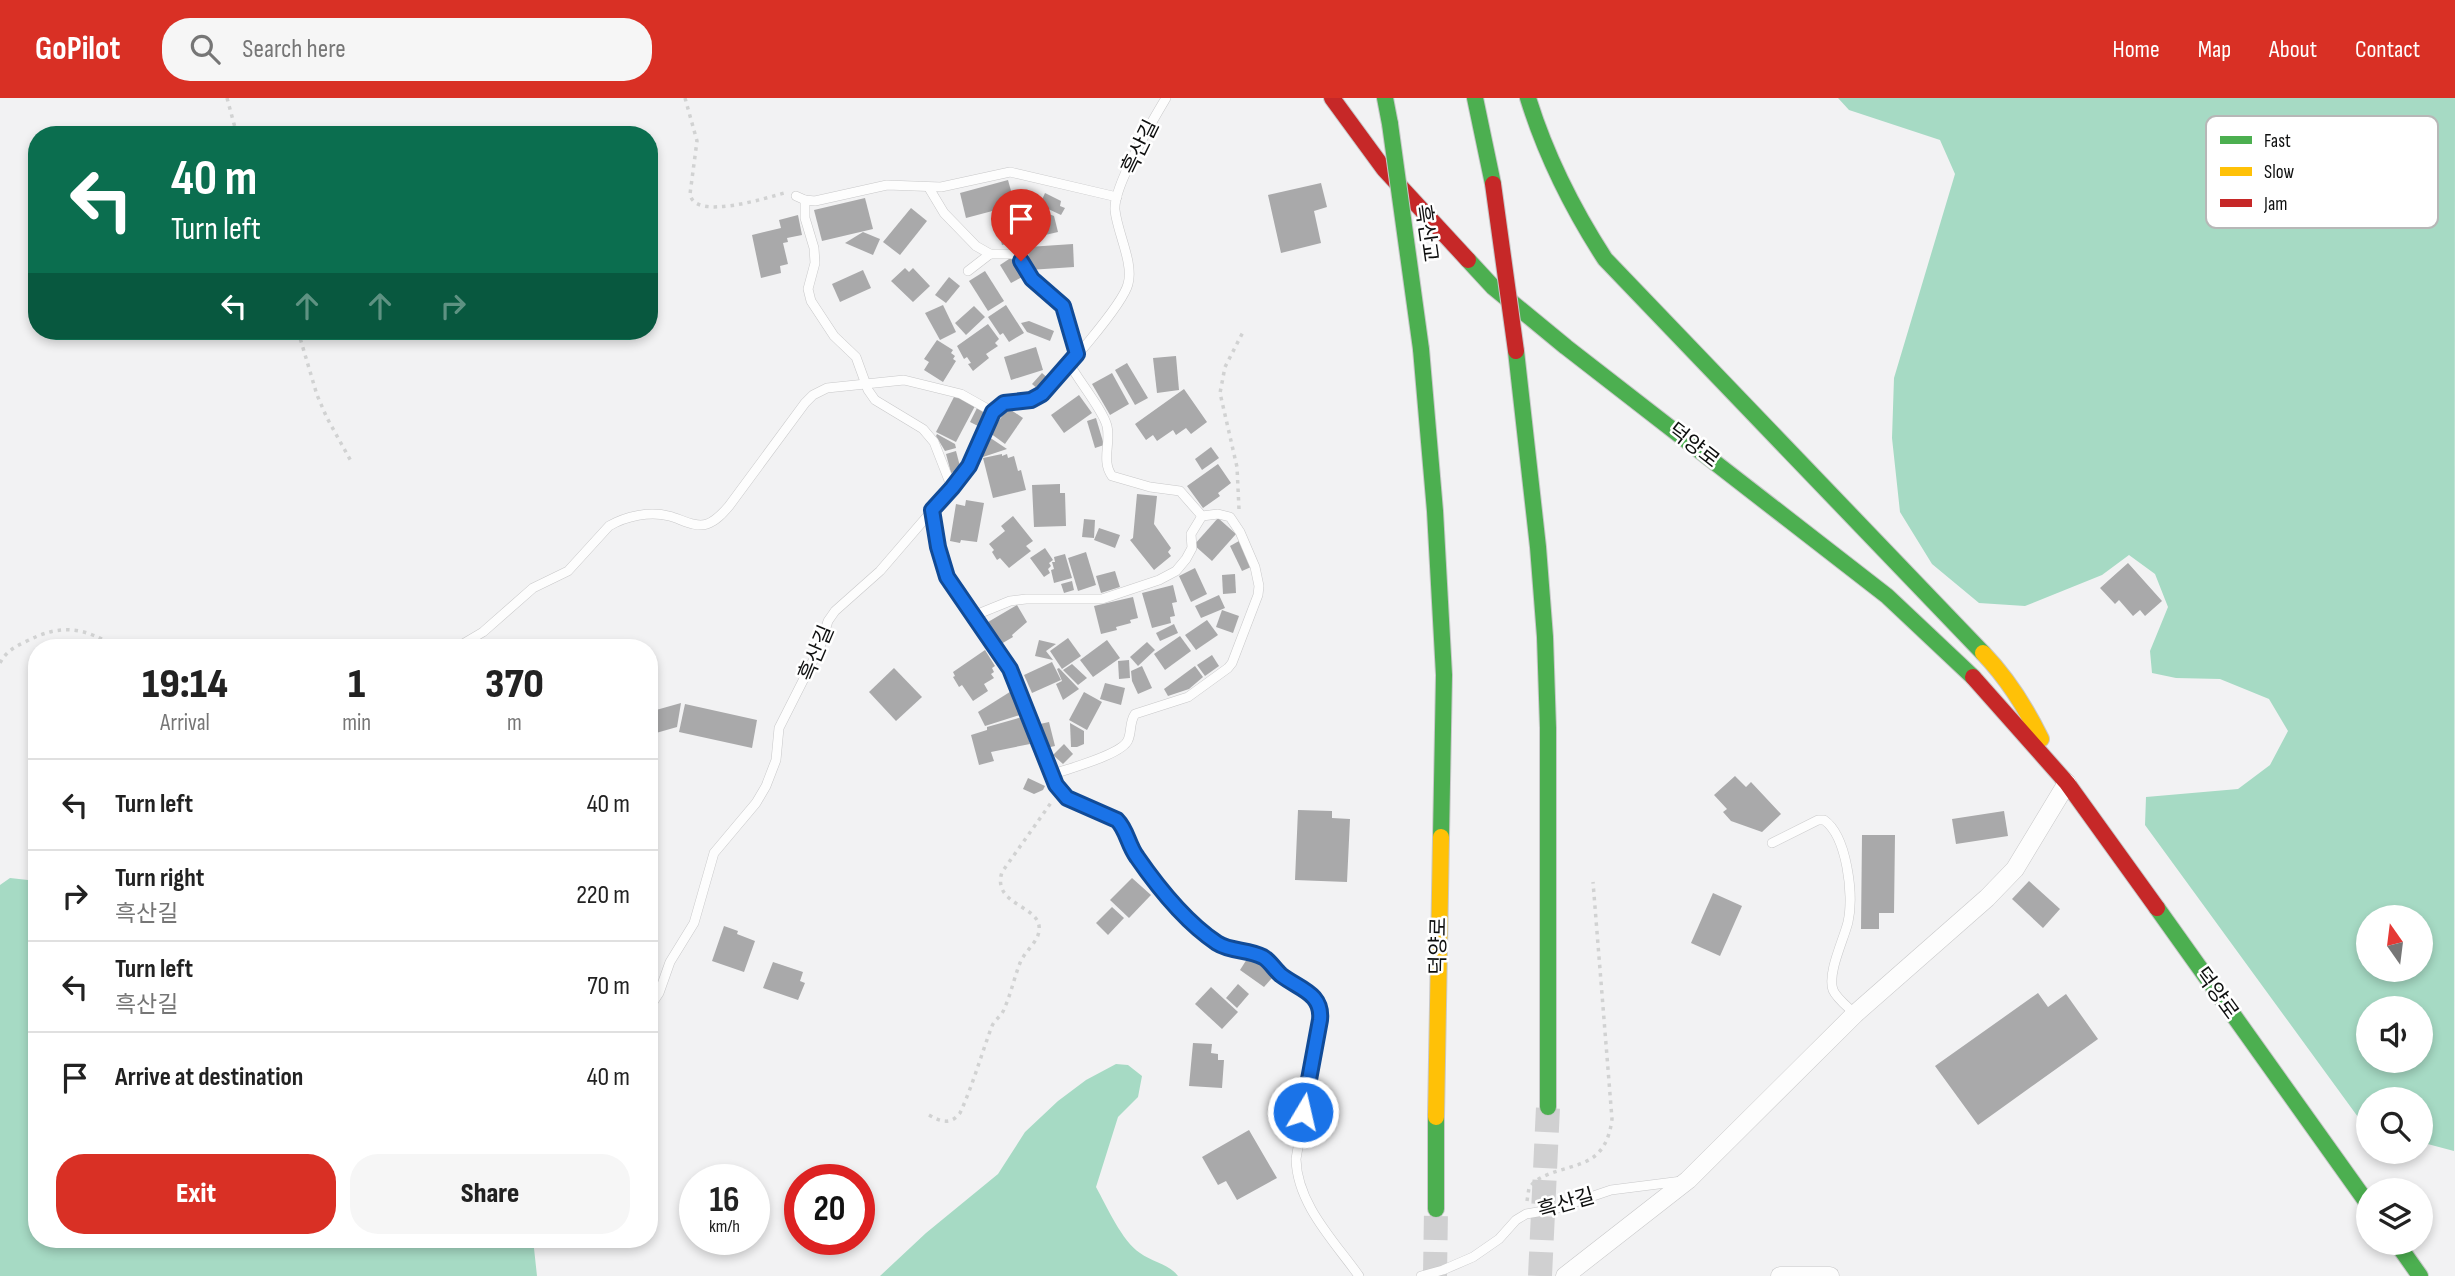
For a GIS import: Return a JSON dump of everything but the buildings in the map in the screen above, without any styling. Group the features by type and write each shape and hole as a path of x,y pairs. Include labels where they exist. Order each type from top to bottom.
{"main road":[{"name":"덕양로","path":"1332,98 1384,169 1493,286 1566,347 1755,492 1916,621 1964,667 2067,783 2356,1186"},
{"name":"흑산교","path":"1385,98 1421,349"},
{"path":"1475,98 1493,184 1516,351 1538,547 1545,637 1548,728 1548,1107"},
{"path":"1528,98 1554,173 1583,227 1605,259 1997,668 2030,716 2053,765"},
{"name":"덕양로","path":"1421,349 1435,511 1444,675 1436,1209"},
{"path":"2405,1255 2420,1276"}],"street":[{"path":"1565,1276 1688,1180 1855,1014 2002,883 2027,851 2067,783"},
{"path":"1780,1276 1830,1276"}],"lane":[{"name":"흑산길","path":"658,994 670,961 694,923 714,853 756,803 766,786 776,760 779,728 820,647 828,621 835,611 880,570 952,488 969,466 993,412 1004,403 1036,398 1047,388 1104,321 1128,287 1128,265 1115,207 1117,197 1145,133 1166,98"},
{"name":"흑산길","path":"801,198 815,201 887,185 929,188 1010,172 1117,197"},
{"path":"929,188 944,214 976,246 990,254 1012,254 1018,257 1032,279 1063,306 1077,354"},
{"path":"801,198 814,248 815,263 808,295 824,322 856,357 875,400 927,434 938,450 952,488"},
{"path":"968,271 990,254"},
{"path":"1069,363 1104,419 1109,441 1106,466 1112,476 1150,487 1180,491 1202,516"},
{"path":"471,639 533,589 568,571 609,526 616,522 654,513 698,525 708,524 718,518 813,395 827,388 915,381 961,394 993,412"},
{"path":"932,510 938,547 947,577 1010,669 1051,775 1060,790 1072,800 1123,825 1137,857 1201,931 1221,945 1264,957 1281,975 1311,993 1318,1002 1320,1020 1296,1172 1298,1184 1311,1208 1359,1276"},
{"path":"1051,775 1119,749 1128,740 1130,723 1135,714 1195,692 1233,663 1258,596 1255,567 1234,521 1223,514 1202,516"},
{"path":"974,616 1010,601 1102,599 1159,580 1176,570 1186,559 1192,548 1191,534 1202,516"},
{"path":"1772,843 1818,820 1824,820 1836,832 1846,865 1850,901 1849,919 1832,982 1835,993 1855,1014"},
{"name":"흑산길","path":"1421,1276 1473,1257 1499,1239 1516,1220 1526,1214 1555,1209 1618,1189 1688,1180"}],"path":[{"path":"227,98 235,126"},
{"path":"685,98 697,141 690,194 695,204 719,207 786,193 801,198"},
{"path":"1240,532 1237,467 1220,393 1225,367 1243,332"},
{"path":"301,340 317,395 352,463"},
{"path":"31,639 61,629 71,629 92,633 102,639"},
{"path":"0,663 6,653 28,640"},
{"path":"929,1115 938,1121 948,1121 960,1113 992,1026 1003,1013 1023,957 1039,932 1039,924 1008,898 999,881 1005,868 1060,790"},
{"path":"1526,1214 1527,1195 1534,1182 1587,1162 1603,1145 1611,1128 1593,882"}],"green space":[{"path":"1838,98 2455,98 2454,1151 2433,1145 2433,1087 2356,1087 2356,1114 2145,825 2146,797 2238,789 2270,765 2288,731 2269,699 2220,679 2176,678 2152,673 2150,651 2168,607 2155,574 2129,555 2102,575 2025,606 1979,603 1932,564 1900,512 1892,438 1894,378 1955,174 1940,140 1849,110"},
{"path":"10,878 28,880 28,1248 534,1248 537,1276 0,1276 0,885"},
{"path":"1116,1064 1128,1065 1142,1076 1138,1097 1118,1117 1096,1187 1115,1223 1133,1248 1178,1276 880,1276 926,1233 998,1174 1025,1132 1058,1101 1086,1080"}],"tunnel":[{"path":"1540,1276 1548,1107"},
{"path":"1435,1276 1436,1209"}],"traffic: fast":[{"path":"1385,98 1390,124"},
{"path":"1475,98 1493,184"},
{"path":"1528,98 1561,181 1605,259 1983,653"},
{"path":"1390,124 1421,349"},
{"path":"1468,260 1493,287 1566,347 1887,596 1973,677"},
{"path":"1421,349 1435,511 1444,675 1441,837"},
{"path":"1516,351 1538,547 1545,637 1548,728 1548,1107"},
{"path":"2157,908 2356,1187"},
{"path":"1436,1117 1436,1209"},
{"path":"2405,1255 2420,1276"}],"traffic: slow":[{"path":"1983,653 2015,694 2041,739"},
{"path":"1436,1117 1441,837"}],"traffic: jam":[{"path":"1332,98 1384,169 1468,260"},
{"path":"1493,184 1516,351"},
{"path":"1973,677 2067,783 2157,908"}],"route":[{"path":"1021,261 1032,279 1063,306 1077,354 1042,394 1031,400 1004,403 993,412 969,466 932,510 942,562 947,577 961,600 1010,669 1051,775 1063,794 1123,825 1130,847 1137,857 1195,926 1207,936 1234,950 1264,957 1281,975 1311,993 1318,1002 1320,1020 1303,1112"}]}
